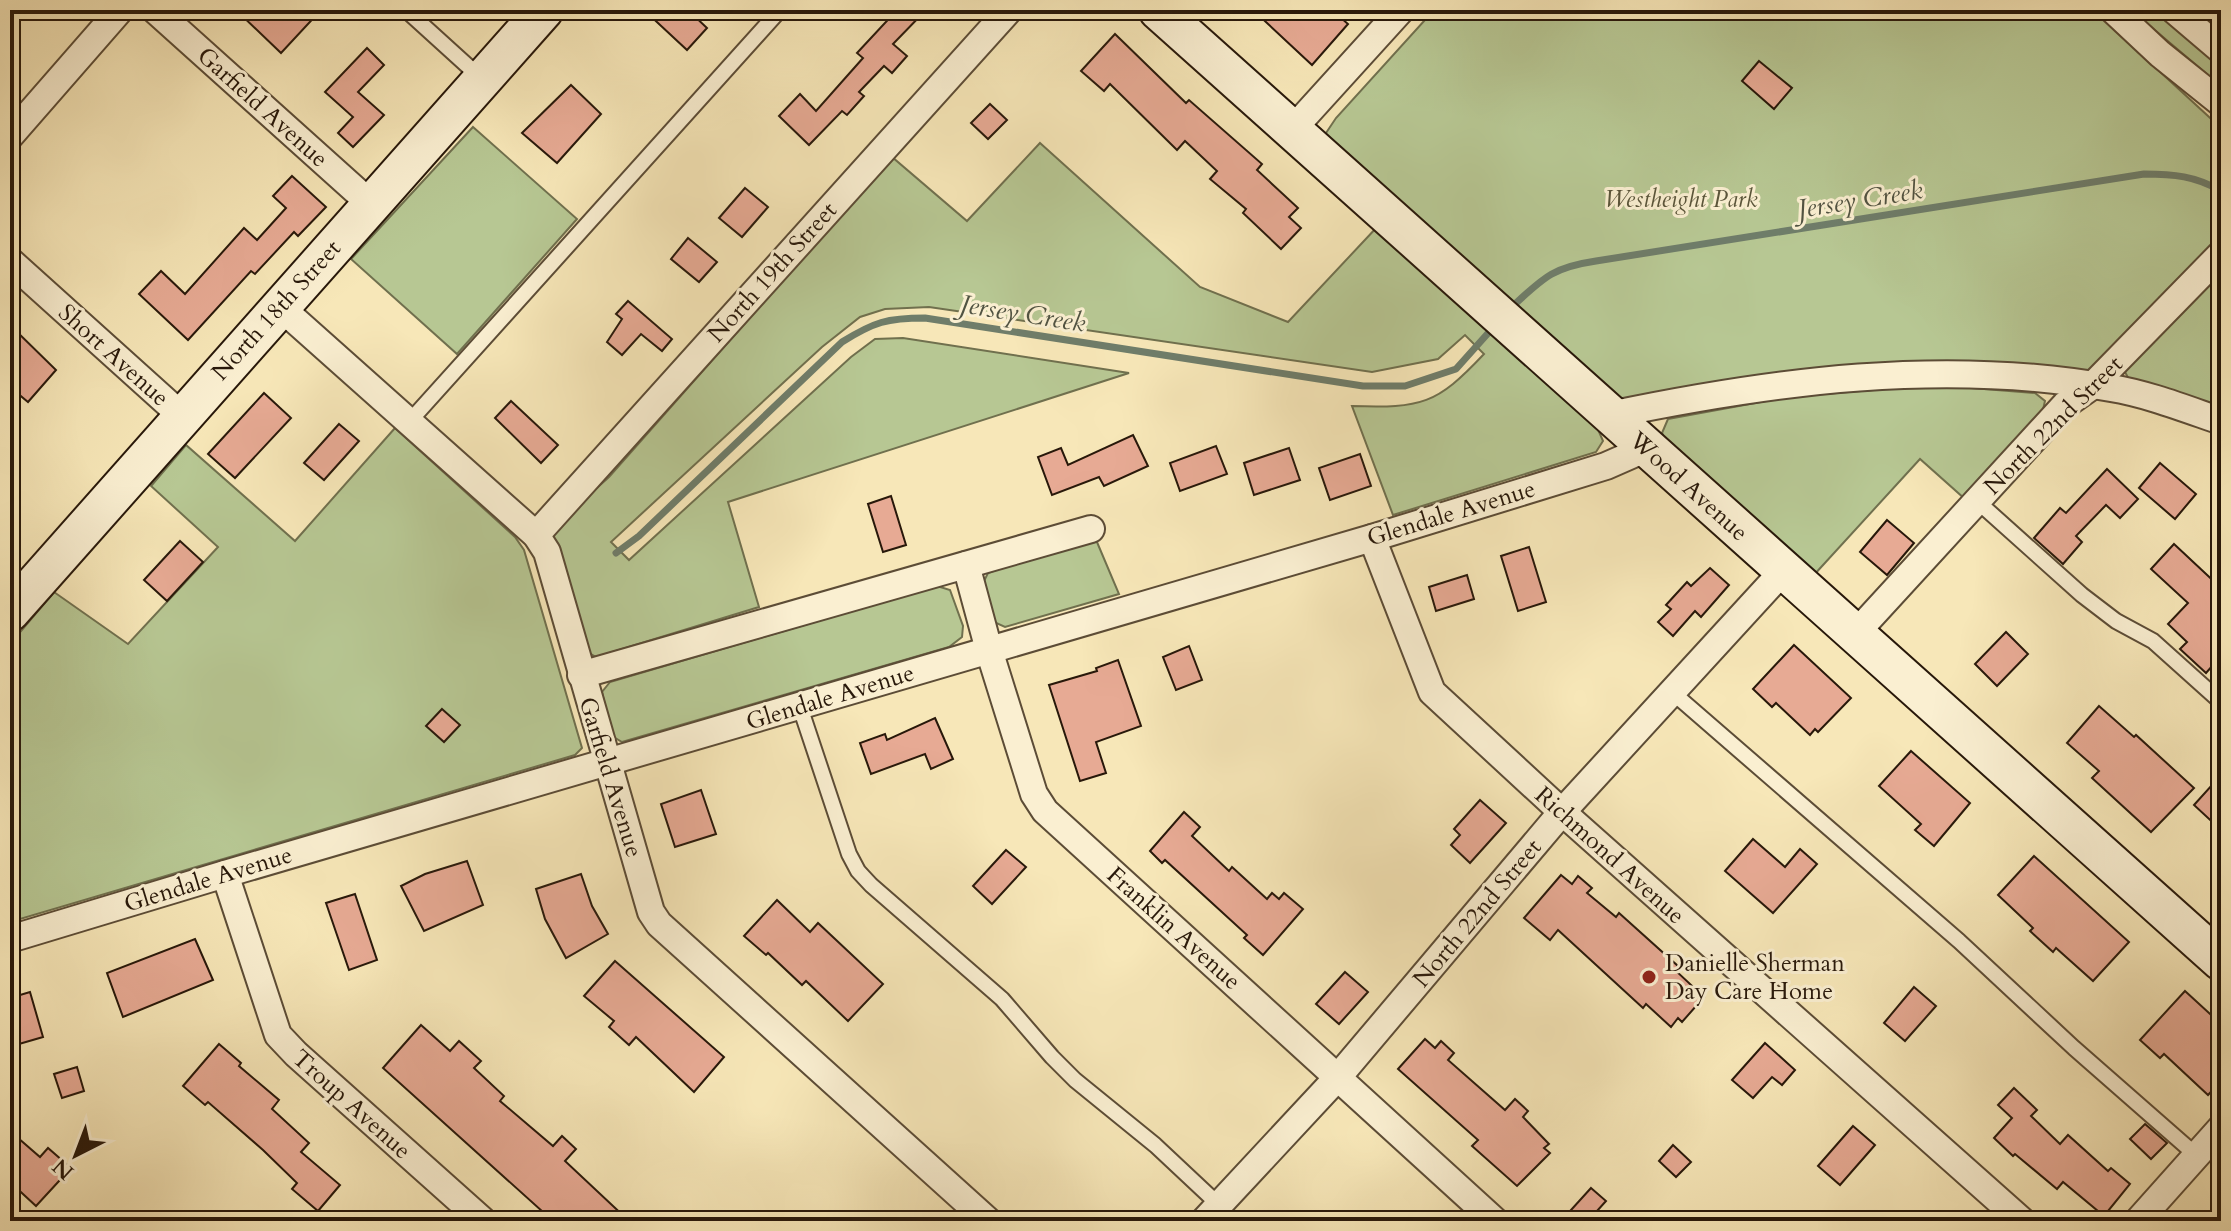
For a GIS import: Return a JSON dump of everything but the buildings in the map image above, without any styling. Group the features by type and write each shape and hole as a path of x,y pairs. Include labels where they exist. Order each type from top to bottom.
{"street":[{"path":"10,136 120,10"},
{"name":"Garfield Avenue","path":"155,10 372,205"},
{"name":"North 18th Street","path":"10,612 544,10"},
{"name":"North 19th Street","path":"536,535 1009,10"},
{"name":"Wood Avenue","path":"1158,10 2221,961"},
{"path":"1292,130 1401,10"},
{"path":"2113,10 2160,54 2221,103"},
{"path":"2174,10 2221,50"},
{"name":"North 22nd Street","path":"1855,634 2065,405 2092,386 2221,254"},
{"name":"Short Avenue","path":"10,261 182,416"},
{"name":"Garfield Avenue","path":"279,306 536,535 547,552 651,912 659,924 988,1221"},
{"path":"1610,415 1712,394 1895,375 2015,376 2111,388 2221,421"},
{"name":"Glendale Avenue","path":"10,939 1372,538 1606,466 1647,448"},
{"path":"581,675 1091,529"},
{"name":"Richmond Avenue","path":"1372,538 1432,692 1562,812 2022,1221"},
{"name":"Franklin Avenue","path":"966,565 1034,794 1045,811 1495,1221"},
{"name":"North 22nd Street","path":"1212,1213 1338,1077 1562,812 1784,570"},
{"name":"Troup Avenue","path":"225,874 278,1035 483,1221"},
{"path":"2138,1221 2221,1128"}],"lane":[{"path":"406,10 482,80"},
{"path":"409,422 780,10"},
{"path":"1977,501 2082,595 2116,621 2153,641 2221,702"},
{"path":"1672,692 1959,941 2196,1155"},
{"path":"800,707 849,854 858,871 1002,999 1075,1080 1155,1145 1212,1213"}],"green space":[{"name":"Westheight Park","path":"1434,10 2093,10 2221,128 2221,242 2085,375 1620,401 1324,136 1336,118"},
{"path":"2131,10 2160,10 2221,63 2221,86"},
{"path":"473,127 577,219 457,354 351,259"},
{"path":"1040,143 1200,287 1288,322 1378,226 1597,427 1603,441 1596,452 1393,515 1352,406 1412,404 1440,393 1484,354 1465,335 1438,359 1372,372 929,307 885,309 860,317 822,347 611,542 629,560 851,357 875,339 903,338 1129,373 728,502 759,607 596,657 586,651 552,541 559,522 609,477 892,157 967,221"},
{"path":"2221,268 2221,412 2131,383 2125,372 2133,357"},
{"path":"1934,385 2035,393 2045,401 2042,414 1965,499 1920,459 1813,576 1668,446 1662,433 1668,419 1788,397"},
{"path":"395,428 515,537 524,550 582,748 575,755 10,922 10,644 54,592 128,644 218,547 151,486 186,445 295,541"},
{"path":"1094,535 1119,594 1005,627 994,622 982,585 988,573"},
{"path":"937,586 950,590 963,626 962,637 949,647 622,742 612,736 602,692 610,682"}],"waterway":[{"name":"Jersey Creek","path":"1515,304 1551,274 1570,266 1596,261 2144,174 2184,177 2221,191"},
{"name":"Jersey Creek","path":"616,553 639,536 842,342 881,322 925,318 1363,386 1405,386 1456,369 1490,331"}],"place":[{"name":"Danielle Sherman Day Care Home","path":"1649,977"}]}
